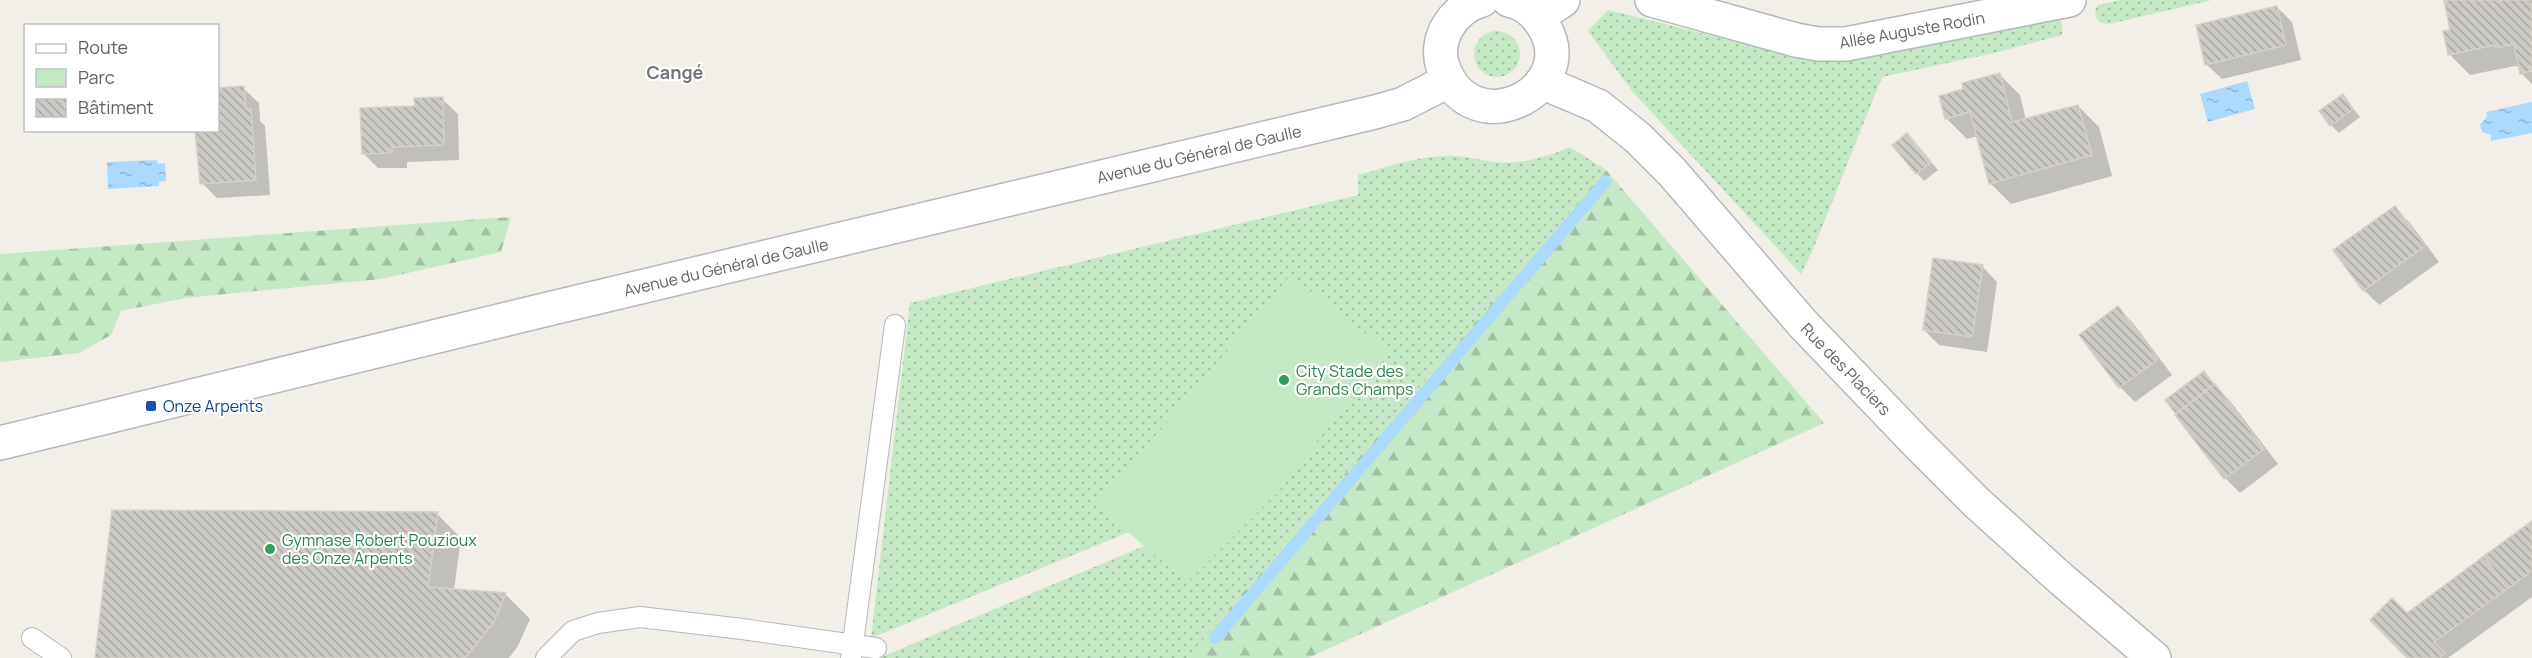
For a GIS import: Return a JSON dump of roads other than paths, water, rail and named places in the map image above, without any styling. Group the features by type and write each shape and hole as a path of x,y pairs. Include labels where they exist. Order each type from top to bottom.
{"street":[{"path":"1474,1 1453,17 1442,38 1441,60 1448,81 1460,95 1476,104 1495,107 1513,105 1529,96 1542,82 1549,67 1551,49 1547,32 1551,9 1509,0"},
{"name":"Allée Auguste Rodin","path":"1652,0 1818,44 1846,44 2069,0"},
{"name":"Avenue du Général de Gaulle","path":"0,443 544,310 1375,112 1403,104 1448,81"},
{"name":"Rue des Placiers","path":"1542,82 1598,106 1638,138 1672,172 1803,324 1918,444 1976,502 2154,658"}],"lane":[{"path":"852,651 894,325"},
{"path":"546,658 573,631 598,623 640,617 852,651 876,648"},
{"path":"32,638 60,658"}],"water":[{"path":"2247,81 2255,109 2208,122 2200,94"},
{"path":"2532,102 2532,133 2491,141 2491,135 2482,132 2480,124 2487,117 2486,112"},
{"path":"157,160 158,164 165,163 166,181 159,182 159,186 108,189 107,162"}],"waterway":[{"path":"1215,638 1605,182"}],"place":[{"name":"City Stade des Grands Champs","path":"1284,380"},
{"name":"Onze Arpents","path":"151,406"},
{"name":"Gymnase Robert Pouzioux des Onze Arpents","path":"270,549"}],"district":[{"name":"Cangé","path":"675,72"}]}
